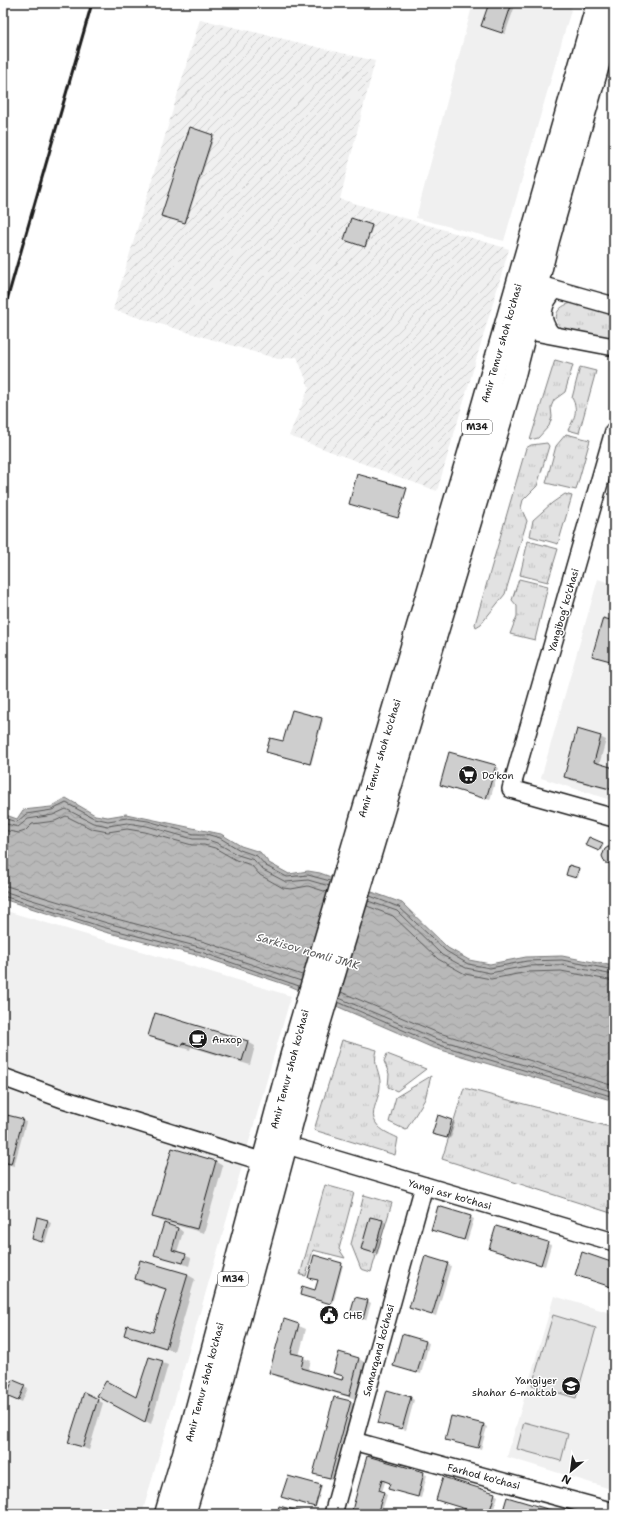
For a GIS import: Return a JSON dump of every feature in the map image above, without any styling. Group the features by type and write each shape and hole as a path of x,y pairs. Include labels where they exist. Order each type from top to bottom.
{"highway":[{"name":"Amir Temur shoh ko'chasi","path":"537,284 598,3"},
{"name":"Amir Temur shoh ko'chasi","path":"166,1514 193,1423 264,1162 304,1045 361,851 514,375 516,328 537,284 614,9"},
{"name":"Amir Temur shoh ko'chasi","path":"184,1514 210,1427 287,1145 304,1045"}],"street":[{"path":"537,284 614,306"},
{"path":"537,284 549,297 542,319 544,325 551,334"},
{"path":"516,328 614,347"},
{"name":"Yangibog‘ ko'chasi","path":"614,431 511,789 614,818"},
{"path":"3,1077 62,1099 264,1162"},
{"name":"Yangi asr ko'chasi","path":"287,1145 614,1242"},
{"name":"Samarqand ko‘chasi","path":"333,1514 424,1186"},
{"name":"Farhod ko'chasi","path":"353,1441 614,1512"}],"shaded area":[{"path":"473,3 573,3 504,241 416,218"},
{"path":"200,19 375,61 340,199 509,249 437,491 289,436 309,387 297,357 278,359 113,310"},
{"path":"598,579 613,584 614,581 614,801 541,778"},
{"path":"3,910 291,996 142,1514 3,1514"},
{"name":"Yangiyer shahar 6-maktab","path":"554,1296 614,1314 614,1490 507,1457"}],"green space":[{"path":"572,303 614,315 614,344 562,329 557,320 557,313 559,309"},
{"path":"555,360 573,365 565,392 554,400 551,407 552,417 549,426 538,438 530,440"},
{"path":"580,367 596,371 579,433 568,430 575,414 575,407 572,398"},
{"path":"566,434 590,440 576,490 546,483 556,446"},
{"path":"547,443 549,446 537,486 523,500 521,508 527,521 505,594 481,624 476,627 475,624 526,448 531,445"},
{"path":"565,494 572,496 558,544 530,536 533,520 552,503"},
{"path":"528,541 558,549 548,582 520,575"},
{"path":"519,579 548,586 535,640 510,634 517,616 517,606 512,600"},
{"path":"342,1040 377,1050 376,1064 380,1086 373,1115 376,1123 381,1129 398,1138 395,1155 314,1130"},
{"path":"387,1054 426,1069 397,1091 388,1087 389,1074 384,1061"},
{"path":"431,1076 425,1099 406,1130 389,1122 396,1097"},
{"path":"464,1088 614,1128 614,1214 442,1159"},
{"path":"325,1185 354,1193 339,1249 345,1258 313,1250 306,1276 300,1275"},
{"path":"364,1195 392,1203 371,1272 361,1269 351,1244"},
{"path":"553,1315 596,1328 576,1398 532,1385"},
{"path":"524,1422 568,1434 561,1461 517,1449"}],"water":[{"name":"Sarkisov nomli JMK","path":"66,798 95,815 108,817 126,814 221,834 241,846 260,852 269,863 289,874 308,871 320,873 402,903 448,948 469,960 490,964 526,957 562,956 614,966 614,1101 431,1047 290,986 200,956 105,932 3,899 3,814 17,819 23,810 51,807"}],"building":[{"path":"489,3 512,3 502,33 481,26"},
{"path":"190,127 213,135 185,223 161,216"},
{"path":"351,218 372,225 365,247 344,240"},
{"path":"357,474 407,488 398,518 349,504"},
{"path":"603,618 614,621 614,662 592,656"},
{"path":"292,710 322,718 310,764 266,752 270,738 283,741"},
{"path":"577,729 601,736 594,762 614,768 614,790 564,777"},
{"name":"Do'kon","path":"449,752 496,765 486,799 440,785"},
{"path":"589,837 603,843 599,851 585,845"},
{"path":"608,847 614,847 613,864 605,863 602,856 605,849"},
{"path":"569,865 579,868 576,878 566,875"},
{"name":"Анхор","path":"155,1013 248,1041 242,1061 183,1043 182,1046 148,1036"},
{"path":"3,1114 23,1119 11,1164 3,1162"},
{"path":"438,1115 452,1120 447,1138 432,1134"},
{"path":"172,1148 216,1161 197,1229 152,1217"},
{"path":"438,1206 471,1216 464,1240 431,1230"},
{"path":"37,1217 48,1220 42,1242 32,1239"},
{"path":"370,1217 383,1220 374,1253 361,1249"},
{"path":"164,1223 178,1228 172,1250 186,1254 183,1263 154,1255"},
{"path":"496,1226 548,1242 541,1265 489,1249"},
{"path":"582,1252 614,1263 614,1288 575,1275"},
{"path":"314,1255 342,1263 331,1304 300,1295 302,1286 315,1290 318,1280 308,1278"},
{"path":"425,1256 448,1263 432,1315 409,1308"},
{"path":"140,1260 188,1274 166,1348 124,1335 127,1325 153,1332 166,1289 135,1279"},
{"path":"355,1297 368,1300 363,1319 350,1315"},
{"path":"284,1319 299,1324 291,1353 304,1356 301,1368 342,1380 343,1376 333,1373 339,1352 359,1358 349,1396 269,1373"},
{"path":"402,1334 426,1341 417,1373 393,1366"},
{"path":"149,1357 163,1361 145,1422 97,1396 106,1381 136,1397"},
{"path":"13,1380 25,1385 18,1401 6,1396"},
{"path":"387,1390 411,1397 402,1429 378,1423"},
{"path":"84,1392 98,1399 83,1447 68,1443"},
{"path":"334,1397 351,1401 330,1478 313,1474"},
{"path":"451,1416 484,1424 478,1448 445,1440"},
{"path":"367,1456 424,1472 418,1497 388,1489 390,1483 382,1480 379,1490 384,1492 377,1514 351,1514"},
{"path":"288,1476 321,1485 315,1507 281,1497"},
{"path":"443,1477 495,1493 489,1514 482,1514 436,1500"},
{"path":"507,1497 564,1514 502,1514"},
{"path":"279,1506 302,1512 301,1514 277,1514"}],"railway":[{"path":"3,314 92,3"}],"place":[{"name":"Do'kon","path":"468,775"},
{"name":"Анхор","path":"198,1039"},
{"name":"СНБ","path":"329,1315"},
{"name":"Yangiyer shahar 6-maktab","path":"571,1386"}]}
